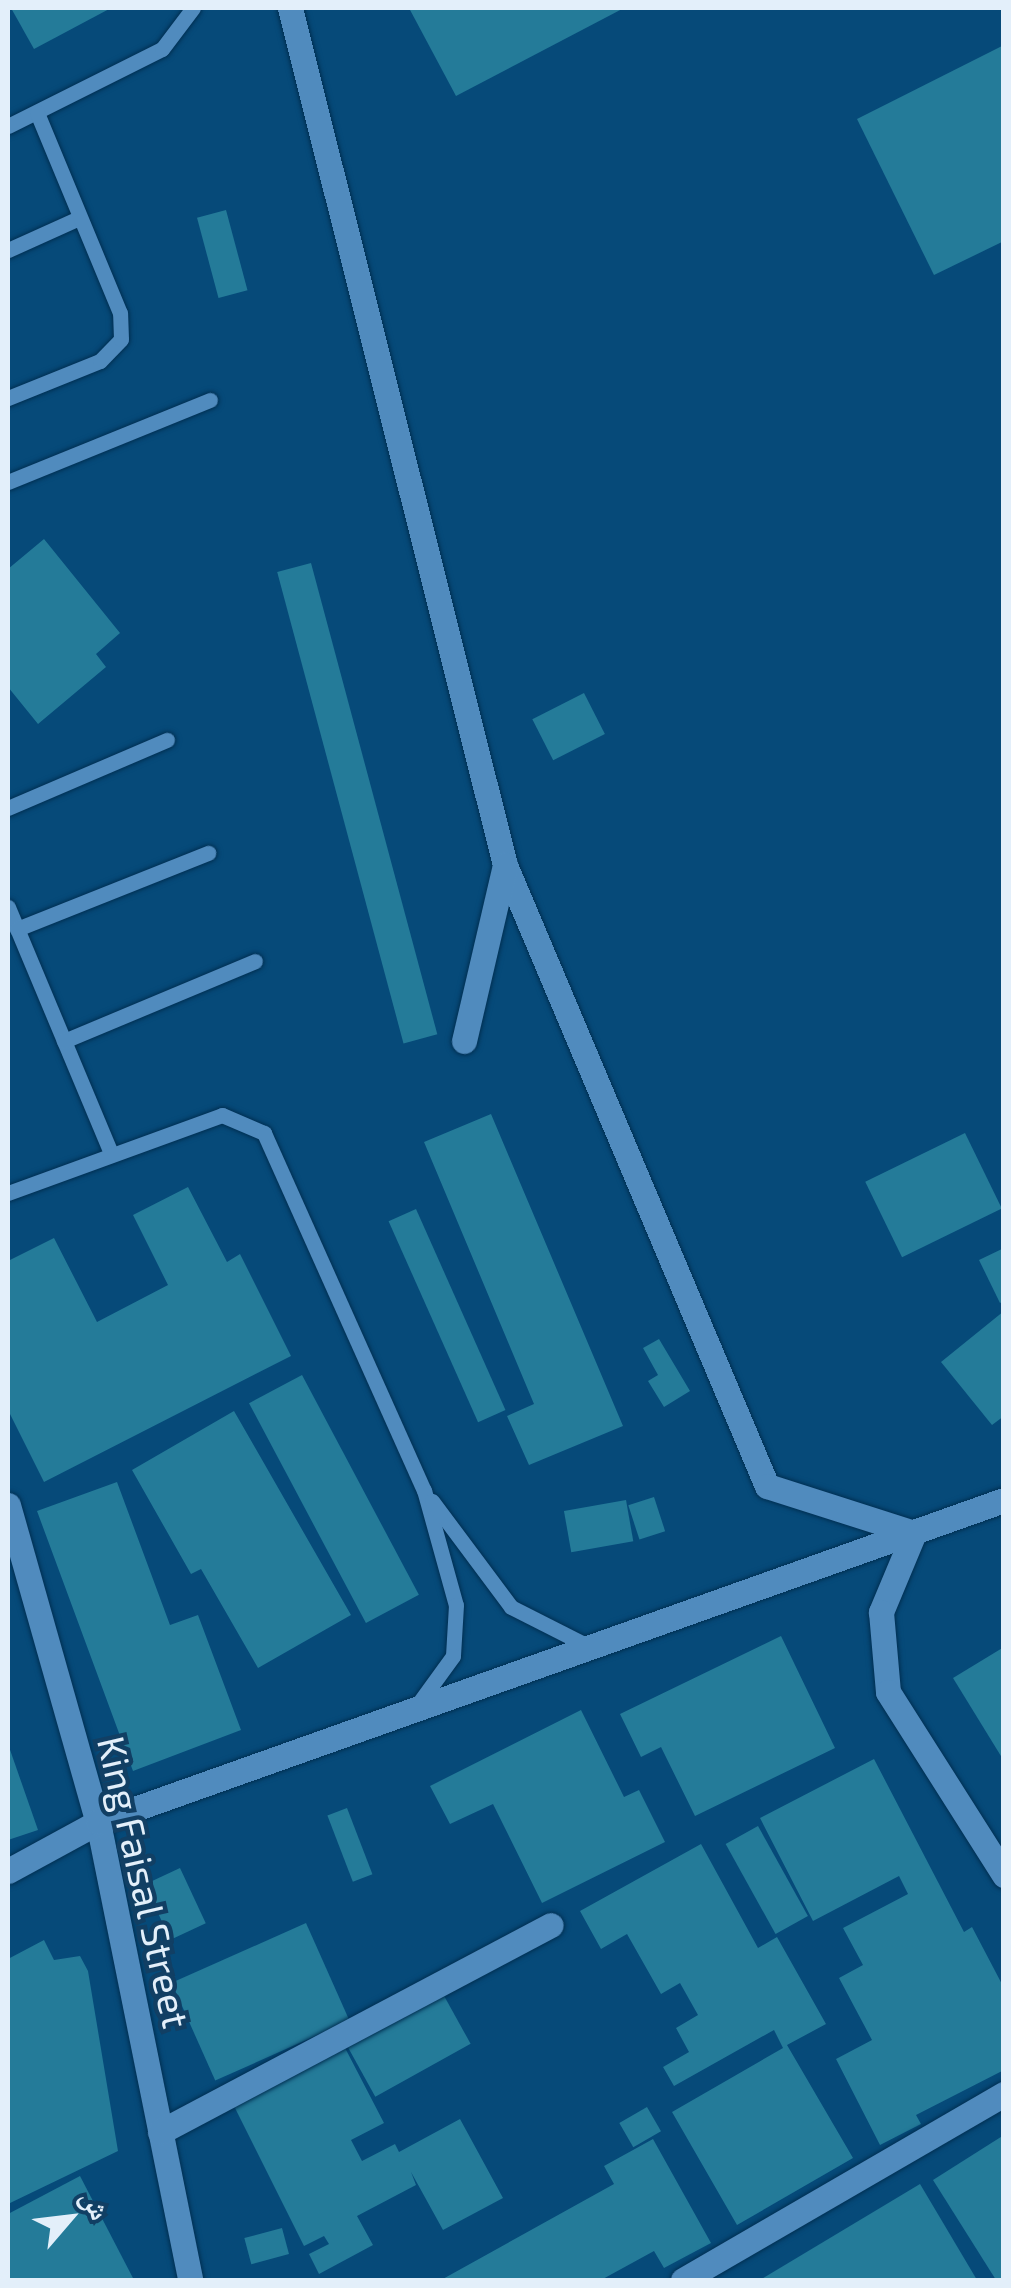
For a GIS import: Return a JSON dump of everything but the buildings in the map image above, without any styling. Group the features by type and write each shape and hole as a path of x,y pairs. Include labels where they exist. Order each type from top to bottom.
{"street":[{"path":"290,8 505,865 767,1486 914,1533"},
{"path":"464,1041 505,865"},
{"path":"8,1871 98,1822 1004,1500"},
{"name":"King Faisal Street","path":"8,1505 98,1822 190,2280"},
{"path":"914,1533 881,1612 888,1692 1004,1875"},
{"path":"160,2132 550,1925"},
{"path":"684,2280 1004,2094"}],"lane":[{"path":"8,126 162,49 193,8"},
{"path":"8,398 100,361 121,340 120,313 36,113"},
{"path":"8,250 79,218"},
{"path":"8,482 210,400"},
{"path":"8,808 168,740"},
{"path":"17,929 208,853"},
{"path":"8,907 110,1151"},
{"path":"64,1041 254,961"},
{"path":"8,1192 110,1151 222,1114 264,1132 424,1490 459,1630 454,1656 414,1710"},
{"path":"424,1490 510,1608 590,1647"}]}
